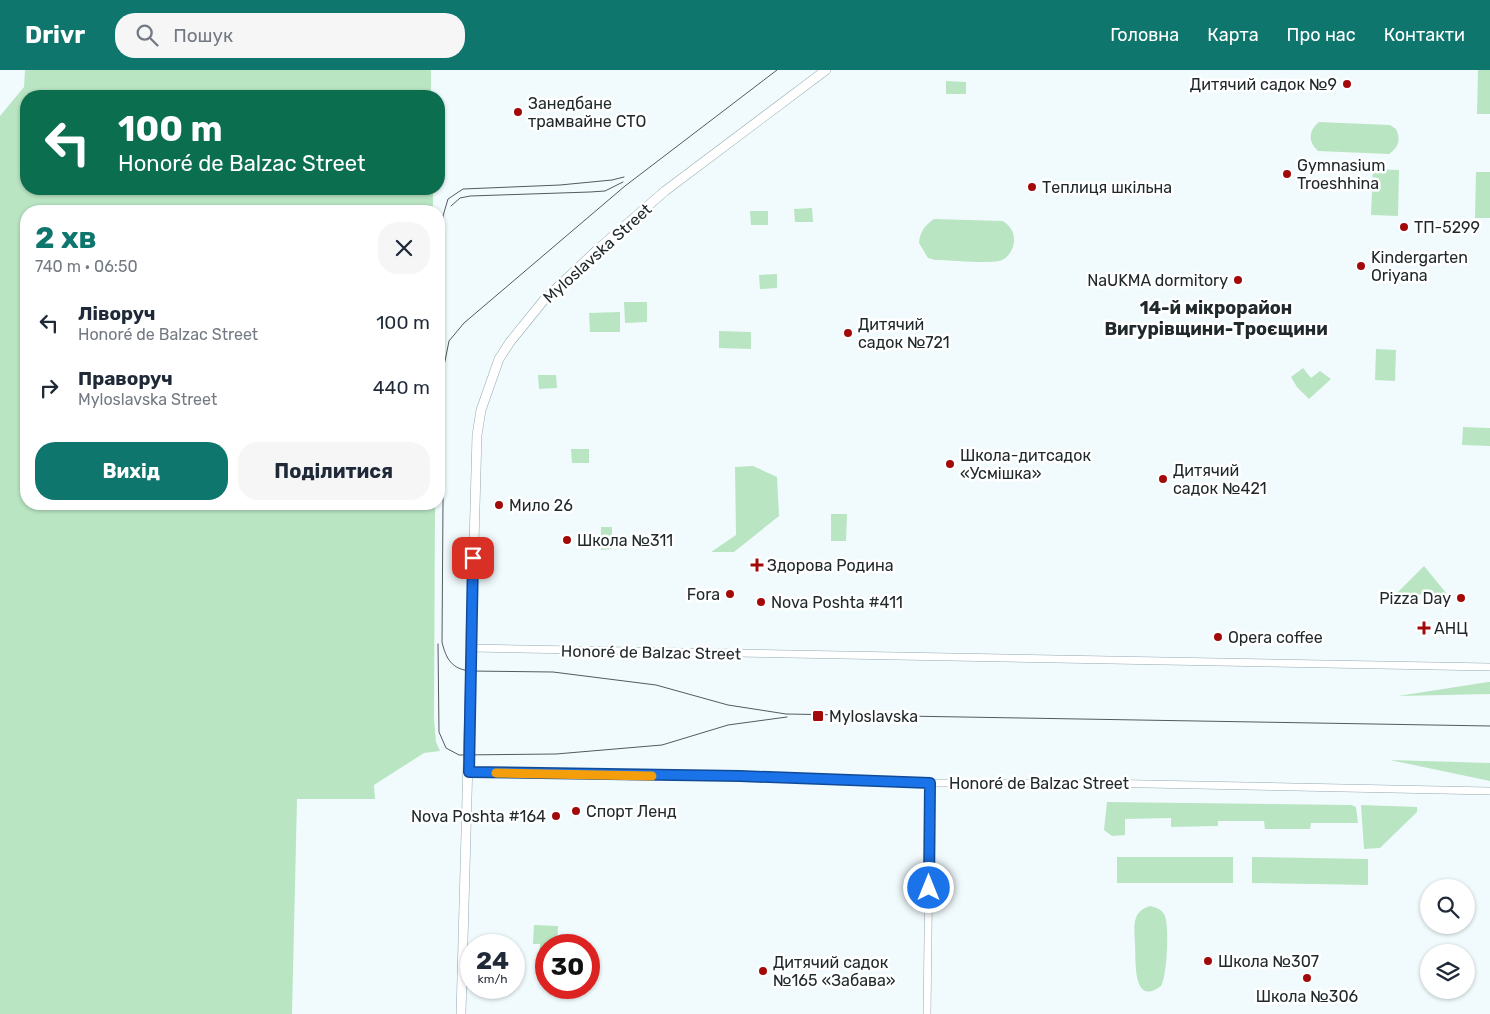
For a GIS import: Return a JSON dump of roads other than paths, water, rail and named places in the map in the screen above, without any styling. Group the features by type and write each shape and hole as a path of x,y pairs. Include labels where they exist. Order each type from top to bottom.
{"main road":[{"name":"Myloslavska Street","path":"461,1014 477,435 481,410 499,359 544,300 597,250 665,191 826,70"}],"street":[{"name":"Honoré de Balzac Street","path":"471,648 1490,667"},
{"name":"Honoré de Balzac Street","path":"469,772 740,776 930,783 1097,783 1490,791"},
{"path":"927,1014 930,783"}],"tram line":[{"path":"445,361 449,341 464,323 625,186 777,70"},
{"path":"445,209 448,199 463,189 560,185 624,177"},
{"path":"451,206 460,198 470,196 605,191 623,182"},
{"path":"443,510 442,642 451,662 464,670 553,672 656,685 728,705 786,714 1490,726"},
{"path":"438,644 439,732 446,748 459,755 556,754 662,745 728,725 787,717"}],"place":[{"name":"Дитячий садок №9","path":"1347,84"},
{"name":"Занедбане трамвайне СТО","path":"518,112"},
{"name":"Gymnasium Troeshhina","path":"1287,174"},
{"name":"Теплиця шкільна","path":"1032,187"},
{"name":"ТП-5299","path":"1404,227"},
{"name":"Kindergarten Oriyana","path":"1361,266"},
{"name":"NaUKMA dormitory","path":"1238,280"},
{"name":"Дитячий садок №721","path":"848,333"},
{"name":"Школа-дитсадок «Усмішка»","path":"950,464"},
{"name":"Дитячий садок №421","path":"1163,479"},
{"name":"Мило 26","path":"499,505"},
{"name":"Школа №311","path":"567,540"},
{"name":"Здорова Родина","path":"757,565"},
{"name":"Fora","path":"730,594"},
{"name":"Pizza Day","path":"1461,598"},
{"name":"Nova Poshta #411","path":"761,602"},
{"name":"АНЦ","path":"1424,628"},
{"name":"Opera coffee","path":"1218,637"},
{"name":"Myloslavska","path":"818,716"},
{"name":"Спорт Ленд","path":"576,811"},
{"name":"Nova Poshta #164","path":"556,816"},
{"name":"Школа №307","path":"1208,961"},
{"name":"Дитячий садок №165 «Забава»","path":"763,971"},
{"name":"Школа №306","path":"1307,978"}],"district":[{"name":"14-й мікрорайон Вигурівщини-Троєщини","path":"1216,318"}]}
